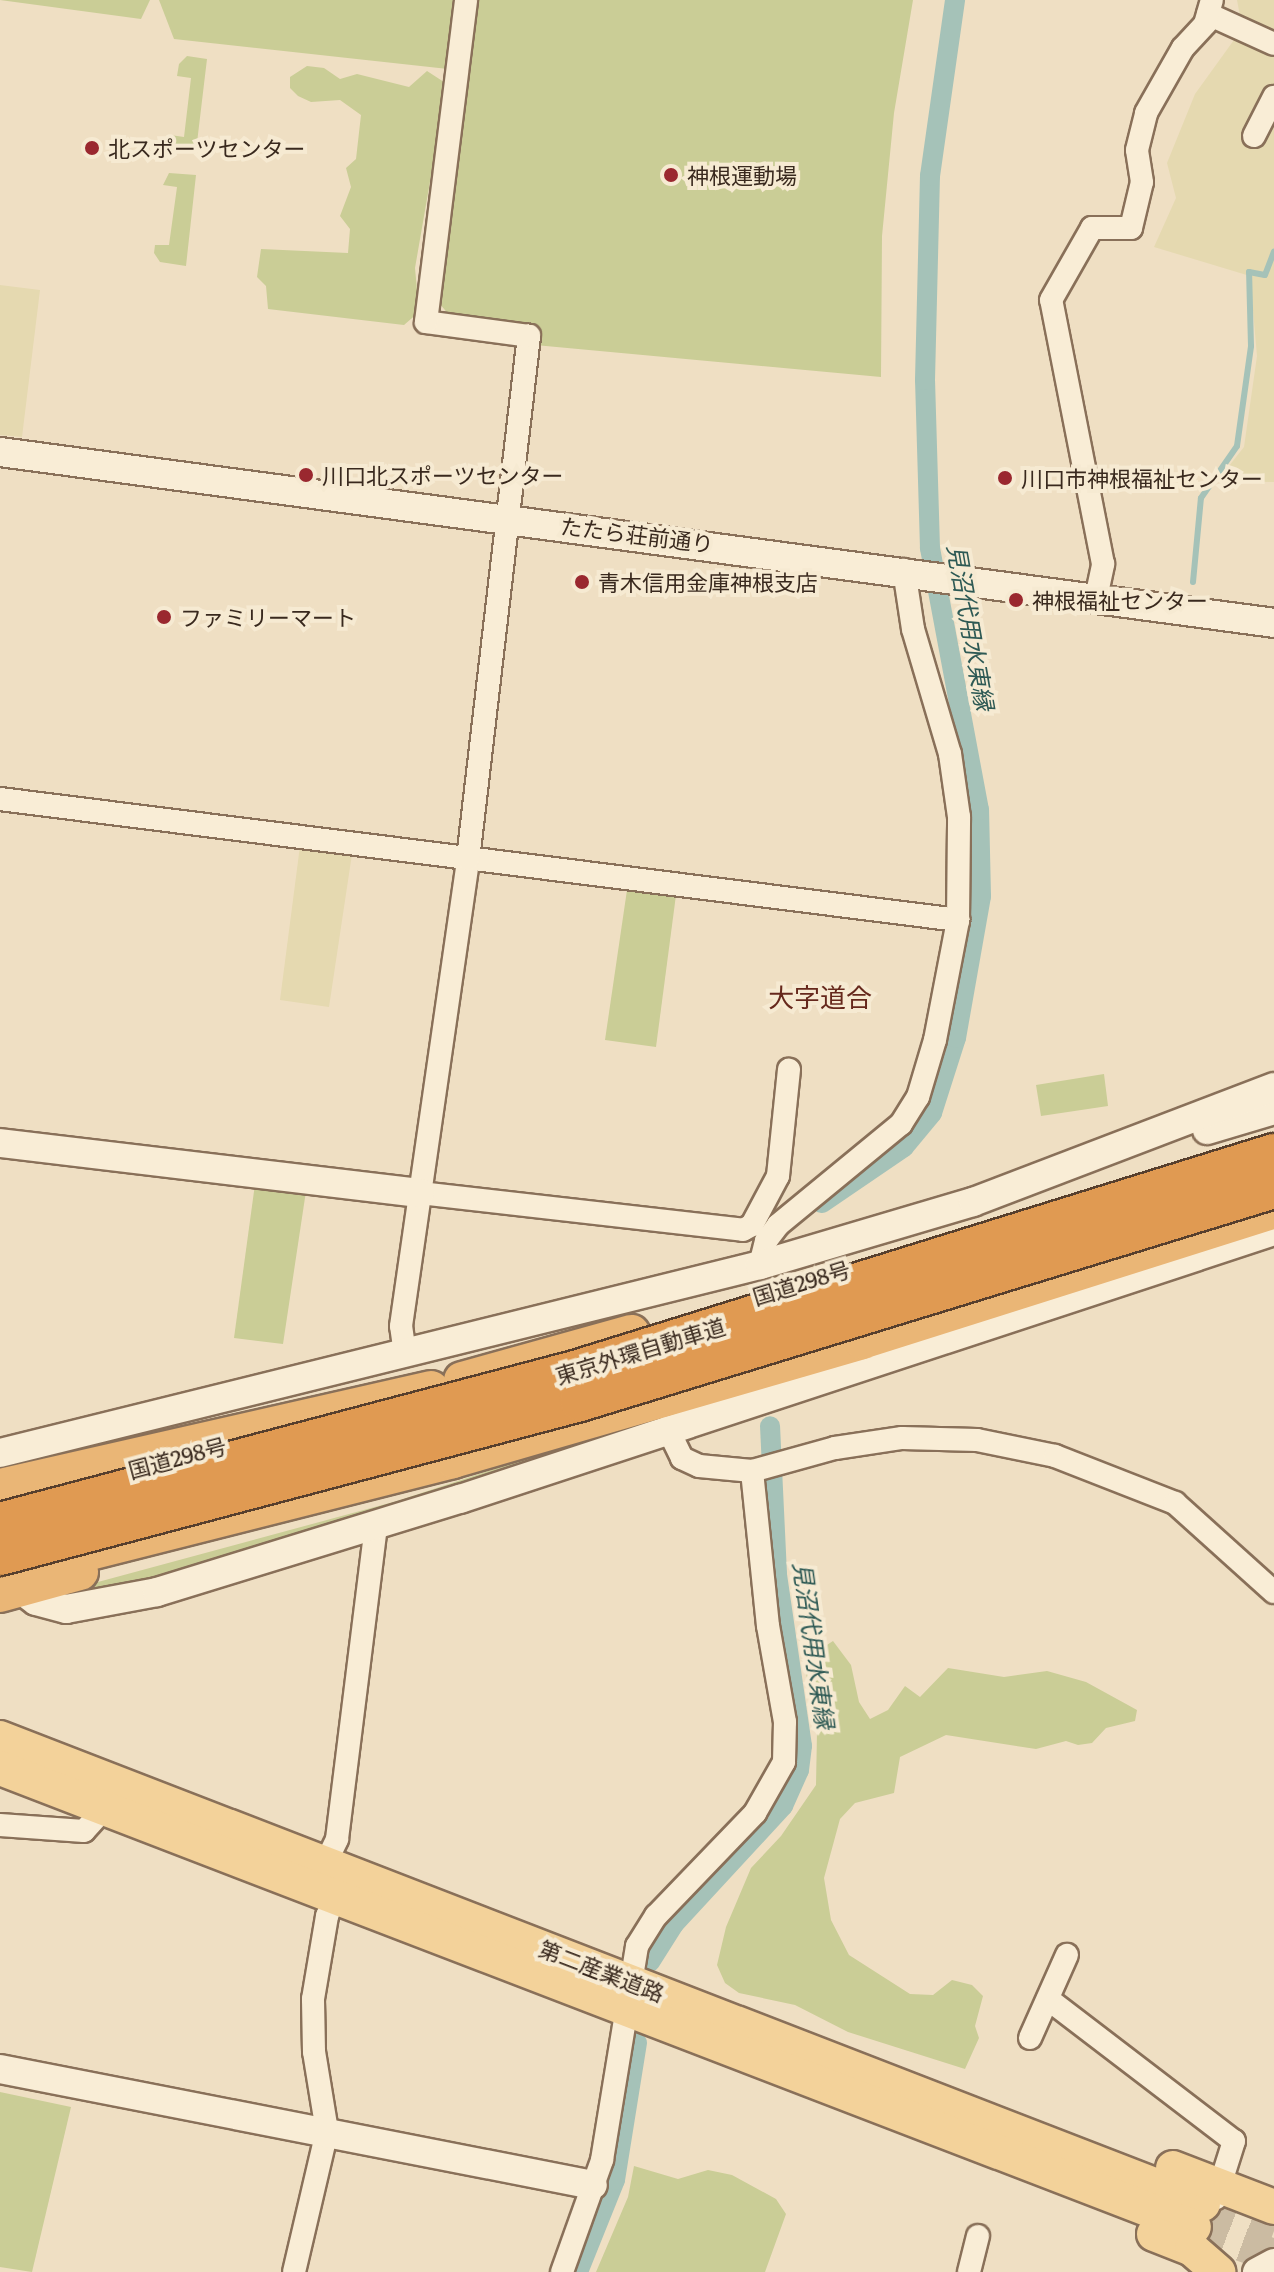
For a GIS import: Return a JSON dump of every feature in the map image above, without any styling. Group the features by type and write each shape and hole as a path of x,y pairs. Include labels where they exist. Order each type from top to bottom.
{"highway":[{"name":"国道298号","path":"0,1503 431,1389 784,1287 1274,1134"},
{"name":"東京外環自動車道","path":"0,1523 575,1371 1274,1154"},
{"name":"東京外環自動車道","path":"0,1555 595,1397 1274,1188"},
{"path":"7,1585 862,1341 1274,1210"},
{"path":"0,1487 431,1389"}],"main road":[{"name":"第二産業道路","path":"0,1738 331,1879 627,1995 763,2065 799,2091 891,2133 1202,2217"},
{"name":"第二産業道路","path":"0,1768 105,1808 331,1879"},
{"name":"第二産業道路","path":"627,1995 733,2021 1202,2217"},
{"path":"1218,2272 1202,2217 1274,2207"}],"street":[{"path":"405,1354 401,1326 468,859 529,336 426,322 466,0"},
{"path":"1096,598 1103,564 1051,300 1092,228 1131,228 1142,182 1137,150 1146,113 1210,7 1274,44"},
{"path":"1254,136 1274,97"},
{"name":"たたら荘前通り","path":"0,452 949,576 1274,623"},
{"path":"760,1265 766,1241 778,1225 901,1124 918,1097 958,920 959,817 950,754 913,629 910,571"},
{"path":"0,799 958,920"},
{"path":"0,1143 743,1230 752,1225 778,1176 789,1070"},
{"path":"973,1202 1274,1087"},
{"path":"0,1453 405,1354 619,1312 760,1265 1274,1110"},
{"path":"7,1585 55,1607 82,1608 157,1592 376,1525 663,1416 1012,1320 1146,1269 1274,1231"},
{"path":"1146,1269 1209,1262 1274,1244"},
{"path":"663,1416 682,1458 699,1466 752,1471 835,1448 902,1438 977,1440 1055,1456 1175,1503 1274,1592"},
{"path":"562,2272 593,2185 612,2105 637,1946 656,1916 755,1813 784,1762 785,1722 768,1626 752,1471"},
{"path":"294,2272 327,2131 314,2052 313,1999 327,1916 376,1525"},
{"path":"0,1825 84,1831 105,1808"},
{"path":"1030,2038 1067,1955"},
{"path":"1048,1999 1234,2141 1202,2217"},
{"path":"0,2069 593,2185"},
{"path":"969,2272 978,2236"},
{"path":"1257,2272 1274,2263"}],"shaded area":[{"path":"1237,0 1274,0 1274,36 1241,21"},
{"path":"1239,33 1274,49 1274,482 1217,481 1244,447 1257,356 1250,276 1154,247 1176,198 1167,163 1195,94"},
{"path":"0,285 40,290 22,437 0,435"},
{"path":"300,846 352,854 329,1007 280,1000"}],"green space":[{"path":"0,0 150,0 141,19"},
{"path":"159,0 457,0 448,69 174,39"},
{"name":"神根運動場","path":"477,0 913,0 894,113 882,236 881,377 535,345 537,327 450,316 439,303"},
{"path":"187,56 207,59 196,151 168,143 170,135 184,137 191,78 177,76 179,64"},
{"path":"307,66 324,68 340,79 357,74 409,87 427,71 447,84 415,268 419,312 404,325 268,309 266,286 257,277 261,249 348,253 350,229 340,216 351,187 346,168 356,159 361,115 340,100 311,102 298,96 290,88 290,77"},
{"path":"169,173 196,175 186,266 160,262 154,253 155,245 169,245 177,187 163,185"},
{"path":"627,890 676,895 656,1047 605,1040"},
{"path":"1104,1074 1108,1106 1041,1116 1036,1085"},
{"path":"255,1184 306,1191 283,1344 234,1338"},
{"path":"648,1419 640,1426 195,1572 75,1598 61,1592 397,1501"},
{"path":"833,1641 851,1665 859,1702 870,1719 888,1710 905,1686 920,1697 948,1668 1004,1677 1047,1671 1086,1682 1137,1710 1135,1721 1106,1728 1092,1743 1078,1745 1066,1741 1036,1749 946,1735 900,1757 894,1793 855,1803 840,1819 824,1878 831,1920 849,1955 910,1994 933,1995 952,1980 972,1985 983,1996 975,2026 979,2038 965,2069 848,2032 795,2005 739,1993 725,1983 717,1965 726,1927 751,1868 781,1836 816,1785 817,1732 805,1668 813,1654"},
{"path":"0,2092 71,2107 32,2272 0,2267"},
{"path":"634,2166 678,2179 708,2170 732,2175 776,2199 786,2214 765,2272 596,2272 628,2197"}],"waterway":[{"name":"見沼代用水東縁","path":"822,1203 904,1147 932,1113 956,1038 981,896 979,810 930,548 925,380 930,176 955,0"},
{"path":"1193,582 1201,498 1237,446 1251,346 1249,272 1265,275 1274,252"},
{"name":"見沼代用水東縁","path":"650,1962 674,1924 783,1806 799,1770 802,1746 777,1574 770,1426"},
{"name":"見沼代用水東縁","path":"578,2272 615,2180 637,2043"}],"tunnel":[{"path":"1203,2204 1274,2231"},
{"path":"1194,2227 1274,2256"}],"place":[{"name":"北スポーツセンター","path":"92,148"},
{"name":"神根運動場","path":"671,175"},
{"name":"川口北スポーツセンター","path":"306,475"},
{"name":"川口市神根福祉センター","path":"1005,478"},
{"name":"青木信用金庫神根支店","path":"582,582"},
{"name":"神根福祉センター","path":"1016,600"},
{"name":"ファミリーマート","path":"164,617"}],"district":[{"name":"大字道合","path":"820,996"}]}
